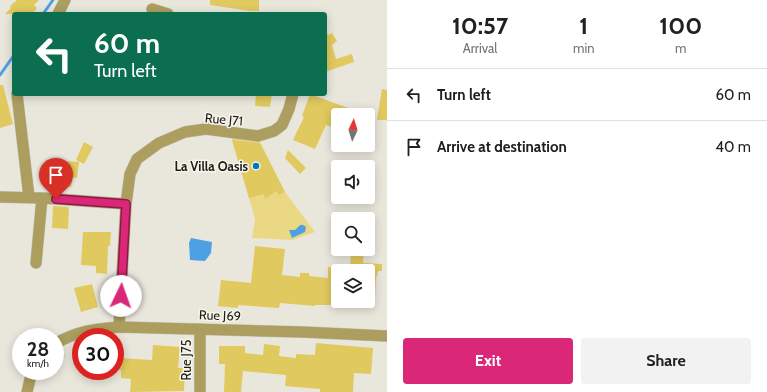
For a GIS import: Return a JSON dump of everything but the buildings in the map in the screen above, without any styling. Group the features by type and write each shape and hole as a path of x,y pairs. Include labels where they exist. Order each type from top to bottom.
{"street":[{"path":"59,12 65,0"},
{"path":"152,9 162,12"},
{"path":"17,96 29,198"},
{"name":"Rue J71","path":"119,327 126,204 130,174 137,159 159,143 185,132 206,129 258,136 274,131 282,125 290,109 293,96"},
{"path":"0,197 42,198 126,204"},
{"path":"36,263 42,198"},
{"name":"Rue J69","path":"64,338 86,331 119,327 387,336"},
{"name":"Rue J75","path":"200,329 200,392"},
{"path":"27,392 30,380"}],"shaded area":[{"name":"La Villa Oasis","path":"231,136 259,140 285,192 315,232 292,240 252,238 255,219"}],"water":[{"path":"300,225 306,227 305,232 292,238 289,230 295,230"},
{"path":"191,238 212,242 211,253 205,261 190,260 189,243"}],"waterway":[{"path":"44,12 53,0"},
{"path":"0,75 12,58"}],"place":[{"name":"La Villa Oasis","path":"256,166"}],"route":[{"path":"56,199 126,204 121,296"}]}
